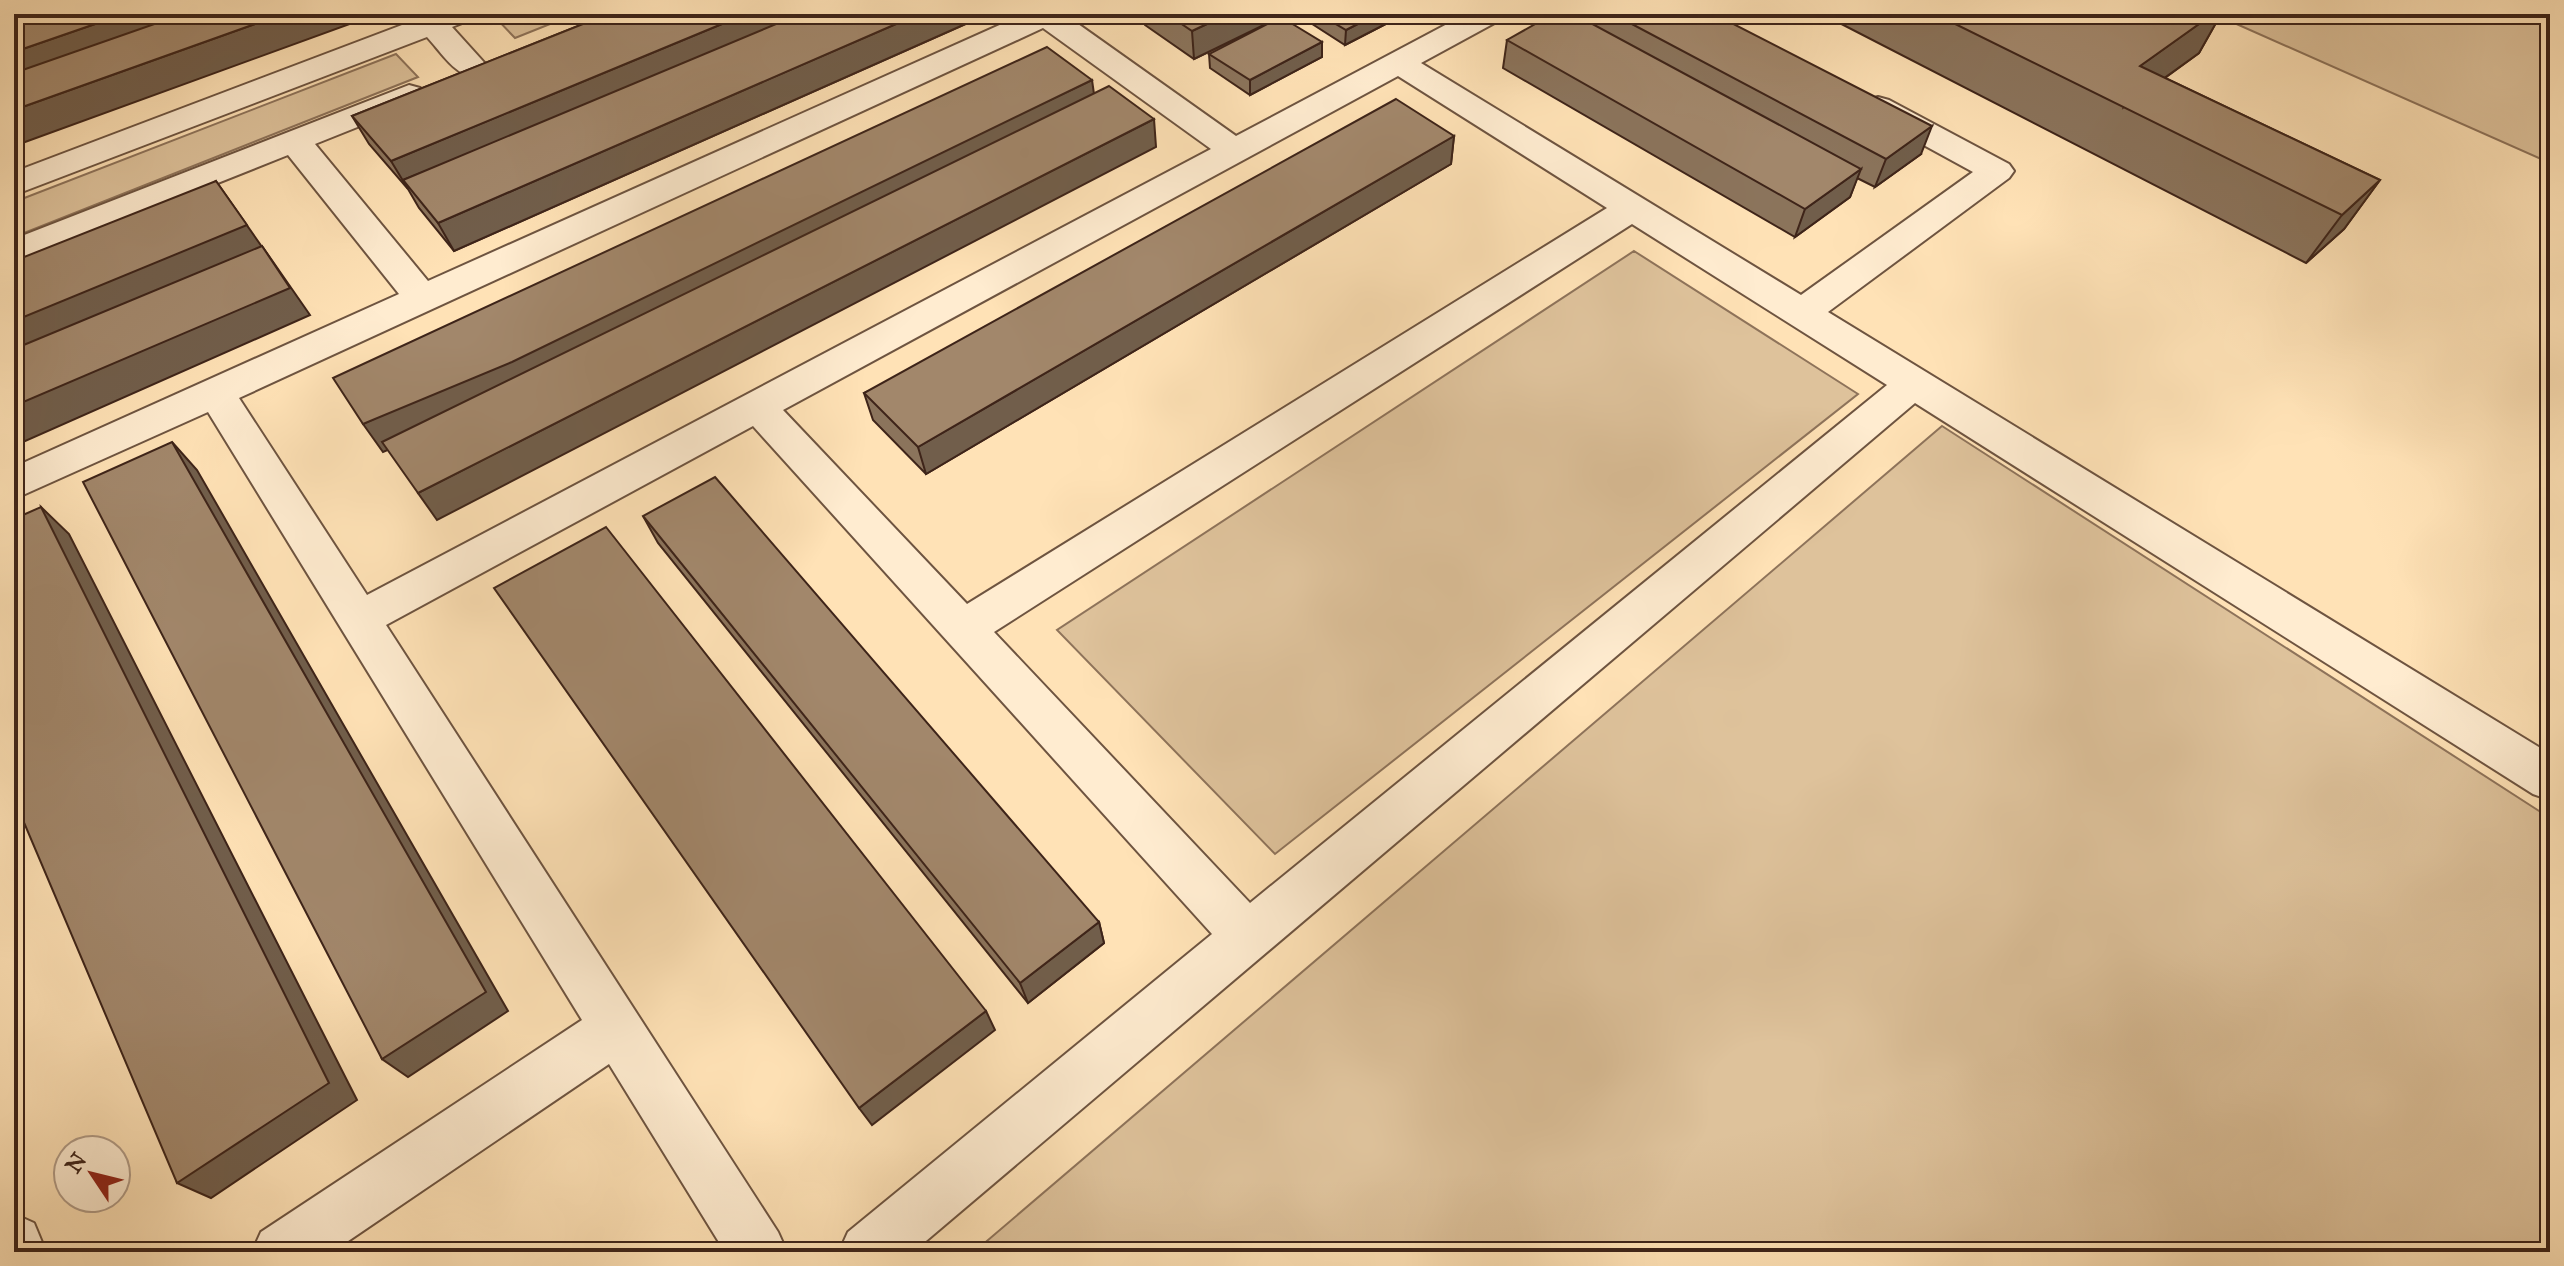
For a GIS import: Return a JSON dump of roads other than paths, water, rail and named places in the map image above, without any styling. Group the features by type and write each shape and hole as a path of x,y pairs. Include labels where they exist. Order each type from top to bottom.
{"street":[{"path":"358,620 1489,14"},
{"path":"14,484 1047,15 1234,150"},
{"path":"14,184 446,19 464,73 14,252"},
{"path":"1398,62 2550,779"},
{"path":"1802,313 1997,171 1844,89"},
{"path":"294,140 422,298"},
{"path":"963,629 1632,208"},
{"path":"868,1252 1914,383"},
{"path":"216,393 758,1252"},
{"path":"757,406 1248,937"},
{"path":"281,1252 616,1028"},
{"path":"14,1243 17,1252"}]}
